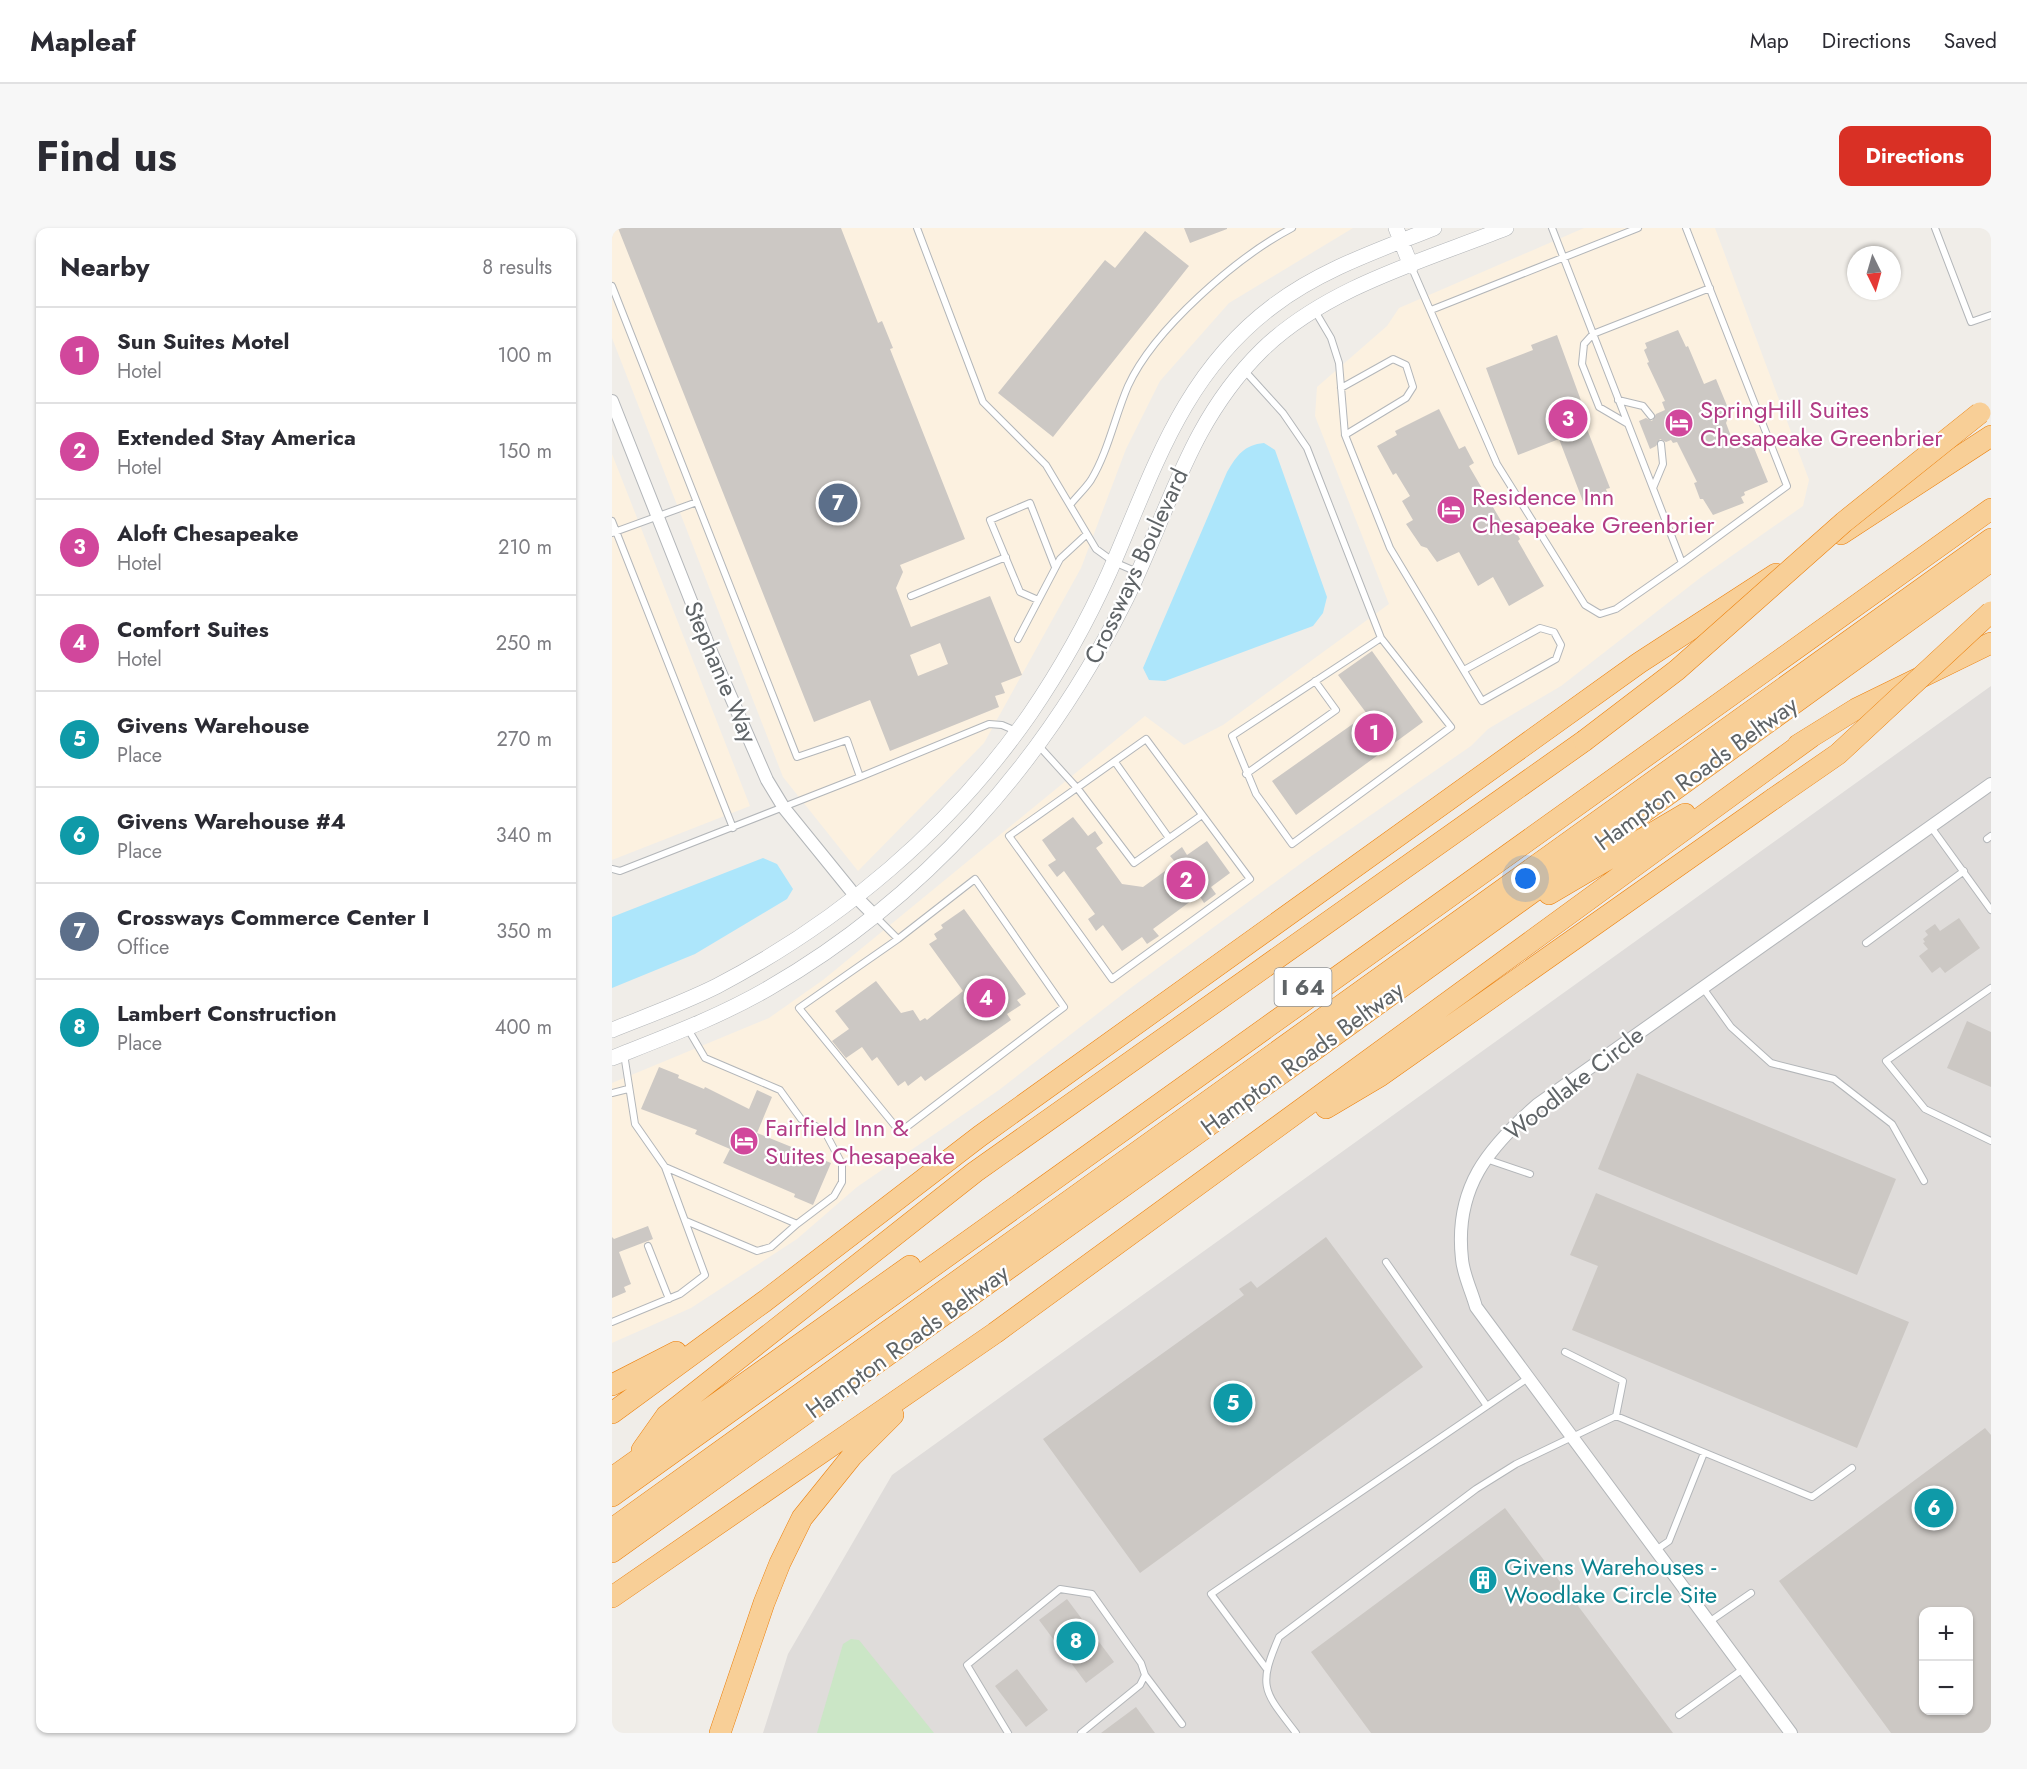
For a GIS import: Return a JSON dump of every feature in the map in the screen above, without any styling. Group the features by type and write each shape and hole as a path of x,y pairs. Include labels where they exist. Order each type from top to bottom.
{"highway":[{"path":"633,1463 666,1416 975,1172 1584,741 1716,638 1844,522 1986,409"},
{"path":"612,1413 765,1301 980,1136 1683,632 1930,477 1991,436"},
{"name":"I 64","path":"612,1478 1354,950 1991,492"},
{"path":"612,1496 1991,508"},
{"path":"612,1529 1991,539"},
{"name":"Hampton Roads Beltway","path":"612,1552 1991,561"},
{"path":"1222,1169 1380,1076 1838,754 1991,612"},
{"path":"1447,953 1655,833 1856,709 1991,643"},
{"path":"612,1597 995,1333 1810,737"},
{"path":"612,1385 634,1376 765,1301"},
{"path":"720,1733 764,1603 802,1518 852,1456 903,1405 995,1333"}],"street":[{"name":"Crossways Boulevard","path":"612,1030 676,1005 743,971 857,898 928,834 968,792 1017,732 1080,632 1114,562 1171,428 1198,384 1233,342 1272,306 1315,279 1399,235 1434,228"},
{"name":"Crossways Boulevard","path":"618,1056 687,1028 767,989 875,916 962,837 1038,746 1102,648 1138,572 1186,456 1212,409 1264,348 1314,310 1350,291 1506,228"},
{"path":"1399,235 1411,266"},
{"name":"Stephanie Way","path":"612,401 710,649 767,780 784,808 857,898 875,916"},
{"name":"Woodlake Circle","path":"1791,1733 1476,1307 1462,1259 1463,1215 1478,1169 1502,1136 1537,1105 1991,784"}],"lane":[{"path":"916,228 983,402 1046,465 1096,549 1114,562 1138,572"},
{"path":"1070,505 1091,480 1129,384 1155,346 1194,302 1238,263 1292,228"},
{"path":"1552,228 1682,563"},
{"path":"1431,310 1638,228"},
{"path":"1411,266 1497,464 1585,605 1600,614 1616,609 1787,486 1686,228"},
{"path":"1935,228 1971,322 1991,315"},
{"path":"612,286 797,757 847,740 860,777"},
{"path":"1628,424 1599,406 1582,364 1584,344 1593,334 1710,288"},
{"path":"1314,310 1331,338 1339,363 1345,435 1390,548 1482,701 1556,659 1561,645 1554,632 1540,628 1464,670"},
{"path":"1341,388 1393,359 1406,365 1413,387 1406,398 1345,435"},
{"path":"1244,370 1283,413 1307,448 1381,638 1451,728 1292,844 1256,794 1232,736 1381,638"},
{"path":"1618,400 1643,406 1651,416"},
{"path":"1653,488 1663,464 1661,444"},
{"path":"614,532 697,502"},
{"path":"1038,600 1020,592 990,520 1030,503 1055,567"},
{"path":"612,521 614,532 733,828"},
{"path":"1018,639 1060,559 1087,534"},
{"path":"911,596 1006,557"},
{"path":"1246,774 1336,710 1315,681"},
{"path":"612,869 620,872 989,724 1002,725 1017,732"},
{"path":"1146,739 1250,879 1112,979 1009,836 1115,762 1146,739"},
{"path":"1038,746 1078,789 1134,863 1202,815"},
{"path":"1115,762 1169,838"},
{"path":"1930,827 1991,910"},
{"path":"612,874 625,870"},
{"path":"1866,944 1964,872"},
{"path":"975,879 1064,1007 900,1132 799,1008 898,939 975,879"},
{"path":"875,916 898,939"},
{"path":"1702,987 1731,1027 1772,1063 1834,1079 1892,1124 1924,1181"},
{"path":"1991,988 1886,1061 1925,1109 1991,1141"},
{"path":"686,1221 757,1251 771,1247 834,1196 842,1182 842,1164 824,1130 801,1119 780,1090 705,1058 687,1028"},
{"path":"612,1322 680,1294 705,1275 665,1167 635,1124 618,1056"},
{"path":"612,1093 628,1089"},
{"path":"1485,1159 1530,1174"},
{"path":"665,1167 797,1224"},
{"path":"648,1246 669,1299"},
{"path":"1386,1262 1487,1406"},
{"path":"1565,1352 1623,1381 1616,1416"},
{"path":"1266,1668 1211,1594 1528,1378"},
{"path":"1296,1733 1268,1696 1266,1668 1279,1637 1476,1489 1516,1464 1571,1436 1616,1416 1812,1497 1852,1468"},
{"path":"1656,1551 1669,1541 1704,1453"},
{"path":"1008,1733 967,1665 1060,1589 1092,1594 1141,1663 1145,1675 1182,1724"},
{"path":"1709,1623 1750,1593"},
{"path":"1679,1715 1743,1669"},
{"path":"1081,1733 1140,1685 1145,1675"}],"shaded area":[{"path":"612,228 1353,228 1229,303 1160,381 1126,449 1081,568 984,743 858,871 783,777 612,338"},
{"path":"1584,228 1715,228 1809,480 1803,506 1700,578 1561,686 1488,729 1471,746 1307,859 1132,987 999,1090 857,1187 797,1239 691,1308 612,1343 612,1083 769,1018 823,980 1145,716 1184,745 1223,725 1389,604 1315,416 1317,387 1387,326 1399,308"},
{"path":"612,454 750,806 612,860"},
{"path":"1991,686 1991,1733 763,1733 788,1654 892,1475"}],"green space":[{"path":"851,1639 859,1640 934,1733 817,1733 843,1644"}],"water":[{"path":"1264,443 1275,450 1327,597 1323,613 1313,626 1165,681 1149,680 1143,668 1227,472 1242,452 1251,446"},
{"path":"763,858 777,864 793,889 787,899 695,954 612,988 612,917"}],"building":[{"path":"618,228 841,228 878,323 882,321 893,348 890,349 965,539 900,565 903,572 896,588 911,627 990,596 1022,675 1001,683 1005,693 995,696 999,707 890,751 870,700 814,722","holes":["940,643 948,664 918,676 910,655"]},
{"path":"1184,228 1227,228 1227,229 1190,243"},
{"path":"1145,231 1189,266 1053,437 998,393 1105,260 1115,268"},
{"name":"SpringHill Suites Chesapeake Greenbrier","path":"1678,330 1686,347 1688,346 1704,384 1716,379 1730,413 1726,423 1732,439 1748,433 1768,482 1744,492 1745,495 1741,497 1744,503 1713,515 1703,499 1700,499 1694,483 1697,482 1677,442 1673,443 1671,440 1666,442 1660,439 1656,446 1650,449 1639,421 1646,418 1652,421 1656,414 1665,410 1662,402 1665,401 1647,363 1649,362 1644,350 1647,348 1645,343"},
{"path":"1557,335 1583,406 1581,407 1585,424 1610,488 1606,489 1608,495 1584,504 1559,439 1518,455 1486,368 1533,350 1531,345"},
{"name":"Residence Inn Chesapeake Greenbrier","path":"1439,409 1459,449 1465,446 1474,463 1469,466 1504,526 1511,523 1520,539 1518,541 1544,586 1509,606 1493,577 1478,586 1459,552 1437,562 1427,548 1421,546 1406,524 1413,520 1402,501 1410,496 1396,473 1393,475 1377,446 1397,435 1395,431"},
{"path":"1372,651 1423,722 1296,815 1272,781 1367,714 1338,675"},
{"path":"1073,817 1088,836 1095,831 1103,843 1096,848 1122,884 1143,887 1176,863 1170,856 1182,847 1187,855 1207,841 1230,873 1211,887 1216,894 1204,903 1199,895 1153,929 1159,936 1147,944 1142,937 1122,951 1103,925 1096,931 1088,919 1095,914 1064,871 1057,877 1048,865 1056,860 1042,840"},
{"path":"964,909 1026,994 1017,1000 1021,1005 1007,1014 1011,1020 925,1081 921,1076 908,1086 905,1081 898,1086 877,1057 872,1061 862,1047 846,1058 832,1041 849,1029 835,1011 876,981 901,1013 913,1010 920,1021 925,1018 927,1020 963,991 929,944 937,939 934,934 943,928 941,925"},
{"path":"1959,918 1980,948 1945,973 1940,967 1932,973 1919,956 1928,949 1923,943 1925,942 1923,939 1928,935 1925,931 1935,924 1940,931"},
{"path":"1967,1021 1991,1032 1991,1087 1947,1068"},
{"name":"Fairfield Inn & Suites Chesapeake","path":"659,1067 679,1075 678,1078 704,1089 705,1087 749,1109 757,1090 772,1097 757,1133 831,1163 813,1205 794,1197 795,1194 723,1163 730,1149 695,1134 697,1130 641,1109"},
{"path":"1637,1073 1896,1179 1857,1275 1598,1169"},
{"path":"1596,1193 1909,1322 1857,1448 1572,1330 1598,1266 1570,1255"},
{"path":"648,1226 653,1239 619,1252 631,1284 624,1287 626,1292 612,1298 612,1237 614,1239"},
{"path":"1326,1237 1423,1367 1140,1573 1043,1439 1244,1295 1239,1289 1251,1281 1257,1288"},
{"path":"1985,1428 1991,1435 1991,1733 1891,1733 1779,1581"},
{"name":"Givens Warehouses - Woodlake Circle Site","path":"1505,1508 1673,1733 1371,1733 1311,1652"},
{"path":"1067,1599 1114,1662 1086,1683 1039,1620"},
{"path":"1017,1669 1048,1710 1026,1727 995,1686"},
{"path":"1136,1707 1155,1733 1101,1733"}],"place":[{"name":"Aloft Chesapeake","path":"1568,419"},
{"name":"SpringHill Suites Chesapeake Greenbrier","path":"1679,423"},
{"name":"Crossways Commerce Center I","path":"838,503"},
{"name":"Residence Inn Chesapeake Greenbrier","path":"1451,510"},
{"name":"Sun Suites Motel","path":"1374,733"},
{"name":"Extended Stay America","path":"1186,880"},
{"name":"Comfort Suites","path":"986,998"},
{"name":"Fairfield Inn & Suites Chesapeake","path":"744,1141"},
{"name":"Givens Warehouse","path":"1233,1403"},
{"name":"Givens Warehouse #4","path":"1934,1508"},
{"name":"Givens Warehouses - Woodlake Circle Site","path":"1483,1580"},
{"name":"Lambert Construction","path":"1076,1641"}]}
